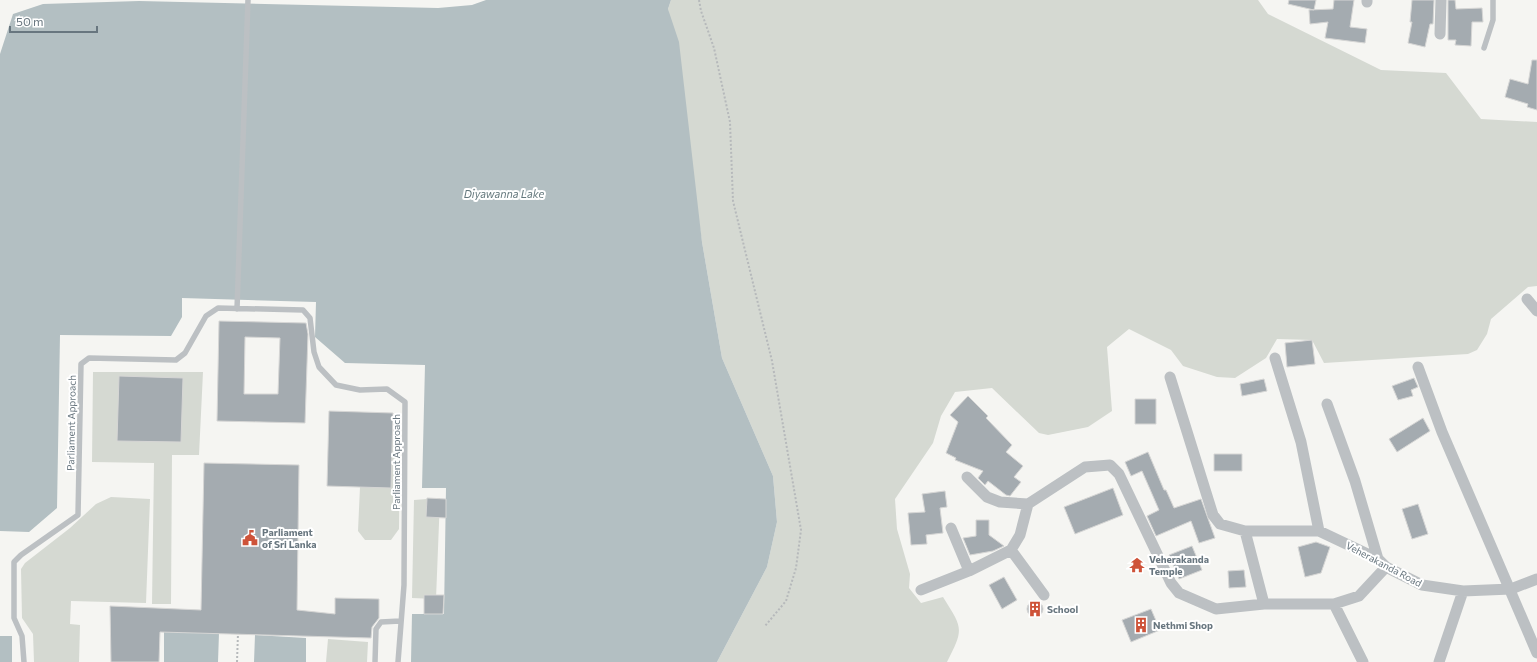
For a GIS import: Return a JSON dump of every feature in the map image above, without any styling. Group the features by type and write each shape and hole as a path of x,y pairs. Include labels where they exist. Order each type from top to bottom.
{"street":[{"path":"1440,0 1440,34"},
{"path":"1527,299 1537,311"},
{"path":"1275,358 1301,442 1319,531"},
{"path":"1418,367 1442,432 1511,589 1532,628 1537,653"},
{"name":"Veherakanda Road","path":"1170,377 1213,515 1220,524 1245,531 1319,531 1422,585 1463,591 1511,589 1537,579"},
{"path":"967,478 987,497 1000,502 1028,504 1085,468 1110,465 1119,474 1170,583 1179,593 1216,609 1264,604 1334,604 1359,596 1382,563 1355,481 1327,404"},
{"path":"921,590 969,571 1011,550 1020,535 1028,504"},
{"path":"951,528 969,571"},
{"path":"1245,531 1264,604"},
{"path":"1011,550 1044,594"},
{"path":"1439,662 1463,591"},
{"path":"1334,604 1363,662"}],"lane":[{"path":"237,309 248,0"},
{"path":"1484,48 1493,20 1492,0"},
{"name":"Parliament Approach","path":"24,662 22,636 14,618 14,562 21,555 78,515 81,364 88,358 176,360 185,353 206,316 218,308 303,310 310,318 314,352 319,367 336,385 360,390 387,389 405,402 404,585 400,620 398,662"},
{"path":"375,662 376,629 381,622 400,620"}],"path":[{"path":"699,0 701,11 714,48 730,122 733,201 772,361 801,530 796,568 786,601 765,626"},
{"path":"237,662 238,633"}],"shaded area":[{"path":"671,0 1258,0 1268,14 1381,70 1446,73 1481,119 1537,122 1537,286 1528,287 1491,319 1487,334 1477,350 1468,354 1324,363 1312,340 1277,339 1266,358 1235,378 1217,377 1183,366 1171,350 1129,329 1107,347 1112,411 1088,427 1048,435 1039,433 992,388 955,392 941,416 933,443 895,499 897,529 910,574 909,588 921,603 943,597 958,623 958,635 947,662 717,662 767,567 777,522 773,476 722,358 702,242 668,9"},
{"path":"93,372 203,372 199,455 172,455 171,604 152,604 154,463 92,462"},
{"path":"397,428 400,433 399,529 391,540 365,540 358,531 360,487 392,429"},
{"path":"111,497 150,499 146,603 71,601 70,624 80,625 79,662 34,662 33,634 22,618 21,569 25,563 70,528 96,504"},
{"path":"440,498 436,599 412,598 414,500"},
{"path":"328,639 368,642 367,662 326,662"}],"water":[{"name":"Diyawanna Lake","path":"486,0 671,0 668,9 679,42 702,242 722,358 773,476 777,522 767,567 717,662 411,662 412,614 444,614 446,488 422,488 425,365 345,363 315,337 316,302 182,298 182,317 171,336 60,335 57,508 29,532 0,531 0,54 13,14 43,4 139,1 438,8 472,5"},
{"path":"164,630 219,633 218,662 164,662"},
{"path":"255,635 306,638 306,662 254,662"},
{"path":"0,636 12,636 12,662 0,662"}],"building":[{"path":"1289,0 1316,0 1314,10 1288,4"},
{"path":"1334,0 1354,0 1350,27 1367,29 1365,43 1325,38 1328,22 1310,24 1309,10 1333,9"},
{"path":"1412,0 1434,0 1433,24 1430,24 1425,47 1408,43 1412,22 1410,22"},
{"path":"1448,0 1455,0 1456,9 1482,8 1483,22 1472,22 1471,46 1455,45 1456,40 1448,40"},
{"path":"1532,60 1537,60 1537,110 1527,107 1528,104 1505,97 1510,79 1528,84"},
{"path":"219,321 306,323 308,334 305,423 217,421","holes":["245,337 280,338 278,394 244,394"]},
{"path":"1312,340 1315,364 1287,367 1285,343"},
{"path":"119,376 183,378 181,442 117,441"},
{"path":"1414,378 1418,387 1411,390 1413,396 1398,400 1392,386"},
{"path":"1264,379 1267,391 1242,396 1240,384"},
{"path":"968,396 988,416 986,418 1012,445 1006,452 1023,466 1014,477 1021,482 1010,496 1006,495 988,481 985,485 978,478 983,471 955,460 956,458 946,453 958,422 950,415"},
{"path":"1135,399 1156,399 1156,424 1135,424"},
{"path":"329,411 393,413 391,488 327,486"},
{"path":"1423,418 1430,431 1397,452 1389,439"},
{"path":"1148,452 1164,490 1166,490 1174,508 1201,499 1215,538 1199,543 1191,521 1156,536 1147,516 1159,510 1142,471 1131,476 1125,462"},
{"path":"1214,454 1242,454 1242,471 1214,471"},
{"name":"Parliament of Sri Lanka","path":"204,463 299,465 297,610 335,614 335,598 379,599 379,618 372,627 371,638 160,632 159,662 111,662 110,606 201,610"},
{"path":"1113,488 1123,515 1075,534 1064,507"},
{"path":"945,491 947,507 940,508 943,533 926,535 927,544 911,545 908,513 925,512 922,494"},
{"path":"427,498 446,499 446,518 426,517"},
{"path":"1418,504 1428,534 1412,539 1402,509"},
{"path":"976,520 989,520 989,535 1004,546 993,551 970,555 963,538 976,536"},
{"path":"1316,542 1330,547 1321,573 1305,577 1298,547"},
{"path":"1192,546 1202,570 1179,579 1169,555"},
{"path":"1244,570 1246,587 1229,588 1228,571"},
{"path":"1004,577 1017,600 1002,609 989,585"},
{"path":"424,595 444,595 443,614 424,614"},
{"name":"School","path":"1035,601 1041,603 1043,609 1041,615 1035,617 1029,615 1027,609 1029,603"},
{"name":"Nethmi Shop","path":"1151,609 1160,630 1131,642 1122,620"}],"place":[{"name":"Parliament of Sri Lanka","path":"250,538"},
{"name":"Veherakanda Temple","path":"1137,565"},
{"name":"School","path":"1035,609"},
{"name":"Nethmi Shop","path":"1141,625"}]}
